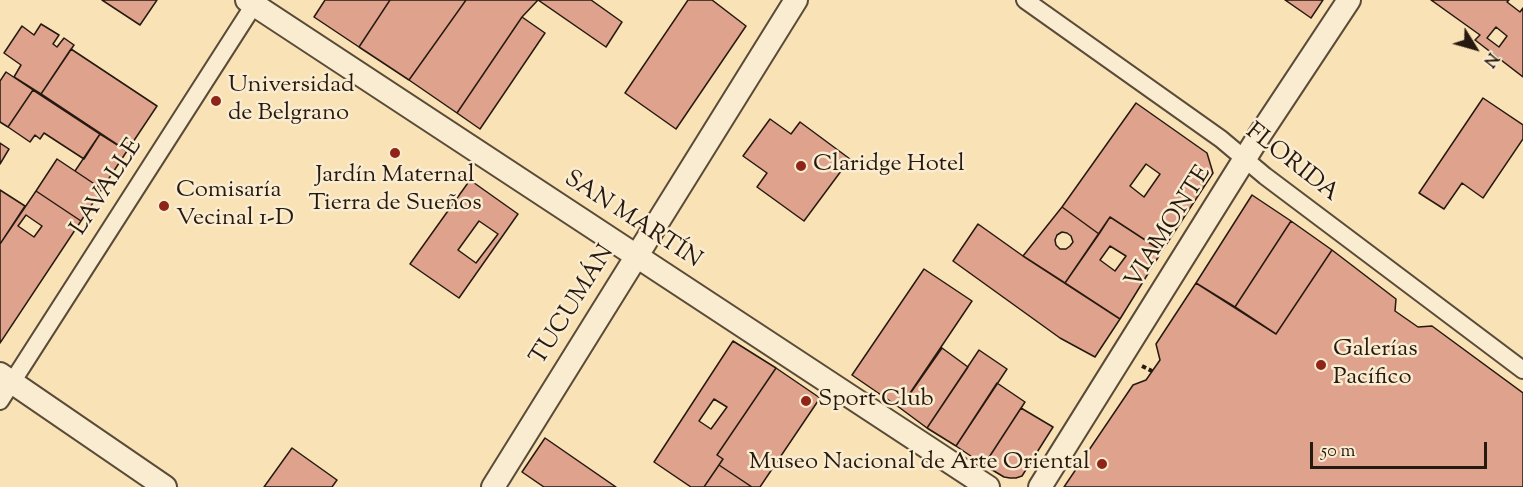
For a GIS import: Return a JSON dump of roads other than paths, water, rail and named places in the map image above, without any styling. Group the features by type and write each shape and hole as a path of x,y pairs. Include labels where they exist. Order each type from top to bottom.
{"street":[{"name":"TUCUMÁN","path":"493,487 796,0"},
{"name":"FLORIDA","path":"1025,0 1221,139 1265,176 1523,370"},
{"name":"VIAMONTE","path":"1040,487 1245,159 1349,0"},
{"name":"SAN MARTÍN","path":"252,2 988,487"},
{"name":"LAVALLE","path":"4,386 252,2"},
{"path":"4,386 165,487"}],"place":[{"name":"Universidad de Belgrano","path":"216,101"},
{"name":"Jardín Maternal Tierra de Sueños","path":"395,153"},
{"name":"Claridge Hotel","path":"801,166"},
{"name":"Comisaría Vecinal 1-D","path":"164,206"},
{"name":"Galerías Pacífico","path":"1321,365"},
{"name":"Sport Club","path":"806,401"},
{"name":"Museo Nacional de Arte Oriental","path":"1102,464"}]}
